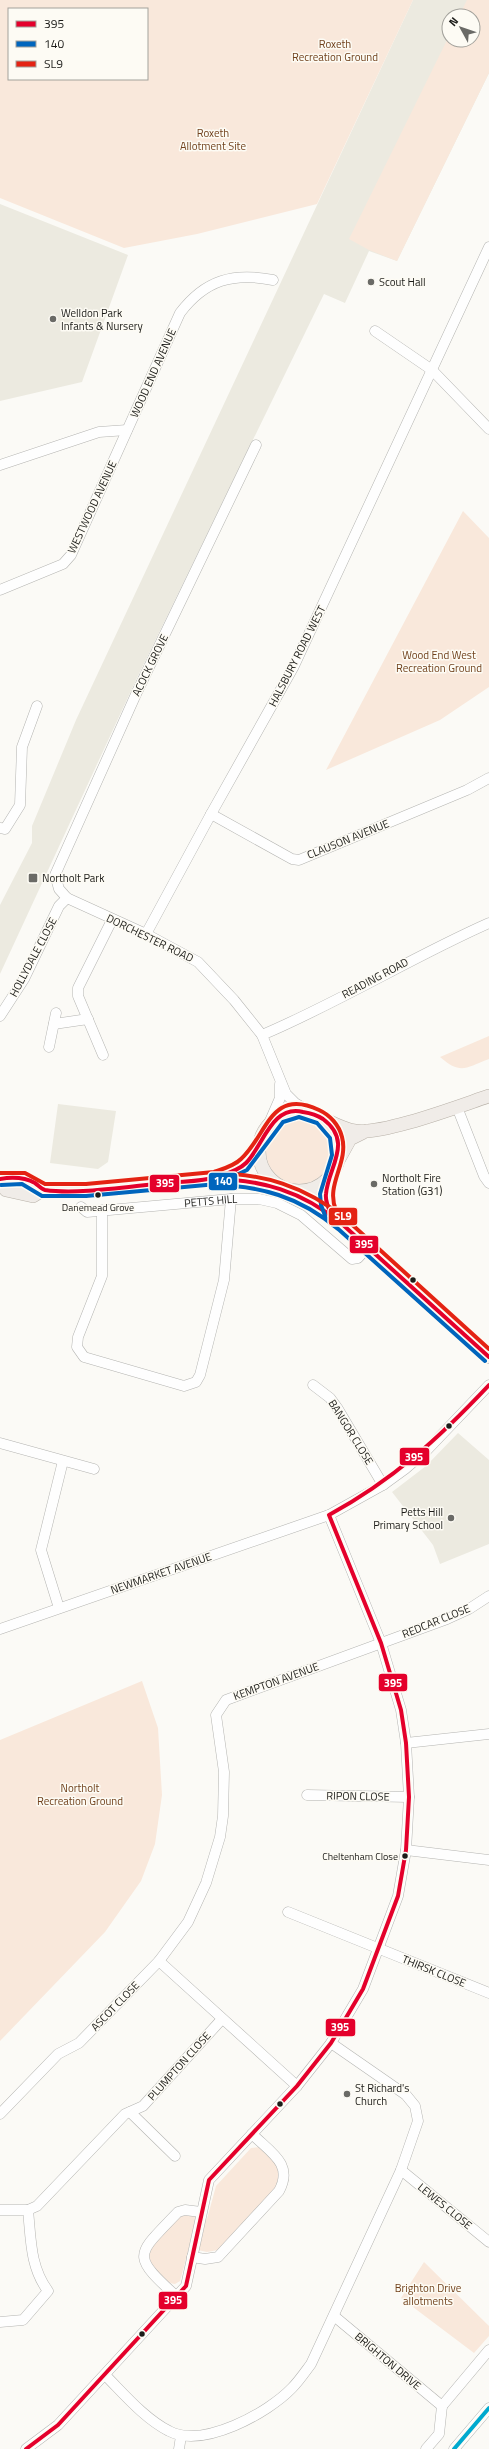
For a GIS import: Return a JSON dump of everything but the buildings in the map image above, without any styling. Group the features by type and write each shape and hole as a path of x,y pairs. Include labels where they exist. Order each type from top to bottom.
{"main road":[{"path":"313,1114 334,1131 339,1146 335,1168 318,1186 305,1190 287,1188 270,1177 262,1164 261,1140 272,1122 286,1114 313,1114 347,1129 368,1130 407,1122 489,1096"},
{"path":"331,1214 325,1196 335,1168 350,1139 368,1130"},
{"name":"PETTS HILL","path":"206,1180 226,1175 242,1166 253,1155 261,1140"},
{"name":"PETTS HILL","path":"0,1181 6,1190 33,1196 43,1190 86,1190 206,1180 248,1179 287,1188 331,1214 489,1357"}],"street":[{"name":"HALSBURY ROAD WEST","path":"146,934 294,666 489,247"},
{"name":"WOOD END AVENUE","path":"0,465 99,432 127,430 180,313 190,300 208,286 231,277 254,276 273,280"},
{"path":"375,331 432,370 489,429"},
{"name":"WESTWOOD AVENUE","path":"0,590 64,564 71,555 127,430"},
{"name":"ACOCK GROVE","path":"59,889 55,875 59,862 256,445"},
{"path":"0,828 5,829 20,805 22,747 37,706"},
{"name":"CLAUSON AVENUE","path":"211,814 292,859 299,860 467,790 489,778"},
{"name":"DORCHESTER ROAD","path":"59,889 67,898 112,920 146,934 198,962 234,1000 262,1035 279,1080 290,1099 313,1114"},
{"name":"HOLLYDALE CLOSE","path":"0,1016 24,979 59,906 67,898"},
{"path":"103,1055 78,996 78,988 112,920"},
{"name":"READING ROAD","path":"262,1035 291,1023 437,945 489,923"},
{"path":"49,1048 56,1013"},
{"path":"54,1024 88,1019"},
{"name":"DORCHESTER ROAD","path":"267,1128 280,1098 279,1080"},
{"path":"457,1107 484,1176 489,1183"},
{"path":"102,1210 102,1276 78,1337 77,1347 79,1353 84,1358 184,1386 196,1382 200,1375 224,1280 231,1199"},
{"name":"PETTS HILL","path":"81,1208 87,1212 231,1199 259,1199 285,1206 313,1224 354,1259 368,1247"},
{"name":"BANGOR CLOSE","path":"312,1385 330,1398 338,1409 383,1485"},
{"name":"NEWMARKET AVENUE","path":"0,1629 329,1515 383,1485 427,1450 489,1385"},
{"path":"0,1443 94,1469"},
{"path":"59,1608 41,1550 63,1461"},
{"path":"26,2449 58,2425 186,2286 206,2190 212,2174 297,2086 331,2043 363,1989 380,1949 398,1896 406,1850 409,1797 406,1743 395,1683 381,1643 329,1515"},
{"name":"REDCAR CLOSE","path":"381,1643 469,1610 489,1596"},
{"name":"KEMPTON AVENUE","path":"159,1961 176,1941 198,1902 217,1849 225,1794 224,1772 216,1724 216,1715 220,1706 226,1700 381,1643"},
{"path":"406,1743 489,1734"},
{"name":"RIPON CLOSE","path":"307,1795 409,1797"},
{"path":"406,1850 489,1860"},
{"name":"THIRSK CLOSE","path":"288,1912 489,1993"},
{"path":"159,1961 297,2086"},
{"name":"ASCOT CLOSE","path":"0,2114 58,2054 79,2043 159,1961"},
{"name":"PLUMPTON CLOSE","path":"28,2210 37,2206 125,2114 143,2106 222,2019"},
{"path":"105,2375 160,2426 181,2436 210,2433 240,2424 292,2389 311,2364 401,2170 418,2121 415,2106 406,2095 331,2043"},
{"path":"132,2112 175,2156"},
{"path":"192,2257 205,2259 218,2257 280,2191 285,2182 286,2172 281,2162 252,2134"},
{"name":"LEWES CLOSE","path":"401,2170 489,2242"},
{"path":"0,2210 28,2210 34,2263 38,2278 48,2291 23,2320 0,2322"},
{"path":"177,2297 151,2273 145,2265 144,2254 146,2246 178,2212 185,2210 201,2212"},
{"name":"BRIGHTON DRIVE","path":"334,2316 442,2406"},
{"path":"426,2449 439,2434 442,2406 489,2350"},
{"path":"454,2449 489,2408"},
{"path":"179,2449 181,2436"}],"shaded area":[{"path":"413,0 489,0 489,73 397,261 369,251 345,303 324,294 136,680 0,974 0,905 32,843 32,826 76,720"},
{"name":"Welldon Park Infants & Nursery","path":"0,204 128,255 82,382 0,401"},
{"path":"58,1104 116,1111 108,1162 98,1169 50,1163"},
{"name":"Petts Hill Primary School","path":"458,1433 489,1460 489,1544 440,1564 433,1545 392,1492 426,1466"}],"green space":[{"name":"Roxeth Allotment Site","path":"0,0 413,0 317,204 197,234 124,248 0,198"},
{"path":"467,0 489,0 489,73 397,261 369,250 349,239 443,48 481,48 481,8 463,8"},
{"name":"Wood End West Recreation Ground","path":"463,511 489,538 489,687 440,720 326,770"},
{"path":"489,1036 489,1059 468,1067 458,1068 447,1063 440,1057"},
{"path":"299,1118 312,1121 322,1128 329,1138 332,1151 329,1164 322,1174 312,1181 299,1184 286,1181 276,1174 269,1164 266,1151 269,1138 276,1128 286,1121"},
{"name":"Northolt Recreation Ground","path":"142,1681 158,1728 162,1795 155,1844 141,1881 105,1932 0,2041 0,1740"},
{"path":"259,2147 278,2165 282,2175 277,2187 218,2250 207,2252 189,2248 180,2281 175,2284 167,2281 152,2264 149,2256 154,2242 180,2215 192,2215 207,2219 216,2186 251,2148"},
{"name":"Brighton Drive allotments","path":"424,2262 489,2326 489,2336 474,2353 401,2298"}],"transit line":[{"name":"SL9","path":"0,1173 25,1173 45,1184 86,1184 214,1172 232,1165 241,1159 250,1149 271,1117 280,1109 290,1105 303,1105 319,1110 334,1121 339,1128 342,1137 342,1156 333,1192 333,1201 336,1210 489,1349"},
{"name":"395","path":"0,1179 22,1179 31,1181 45,1190 58,1191 105,1190 211,1179 233,1172 246,1163 269,1128 283,1114 292,1111 313,1114 323,1119 332,1128 337,1137 337,1155 328,1184 326,1197 331,1214 489,1357"},
{"name":"140","path":"1,1185 22,1184 42,1196 86,1196 217,1184 247,1170 283,1122 299,1117 317,1123 330,1138 332,1155 320,1194 321,1205 326,1218 485,1361"},
{"name":"SL9","path":"210,1173 248,1176 266,1179 282,1184 315,1198 346,1219"},
{"name":"395","path":"210,1179 247,1181 280,1189 312,1203 342,1224"},
{"name":"140","path":"210,1185 246,1187 278,1195 309,1209 338,1229"},
{"name":"395","path":"329,1515 374,1487 414,1457 452,1423 489,1385"},
{"name":"395","path":"26,2449 58,2425 186,2286 209,2180 297,2086 331,2043 363,1989 398,1896 406,1850 409,1797 406,1743 401,1710 381,1643 329,1515"},
{"path":"454,2449 489,2408"}],"place":[{"name":"Scout Hall","path":"371,282"},
{"name":"Welldon Park Infants & Nursery","path":"53,319"},
{"name":"Northolt Park","path":"33,878"},
{"name":"Northolt Fire Station (G31)","path":"374,1184"},
{"name":"Danemead Grove","path":"98,1195"},
{"name":"Petts Hill Primary School","path":"451,1518"},
{"name":"Cheltenham Close","path":"405,1856"},
{"name":"St Richard's Church","path":"347,2094"}],"park label":[{"name":"Roxeth Recreation Ground","path":"335,50"}]}
